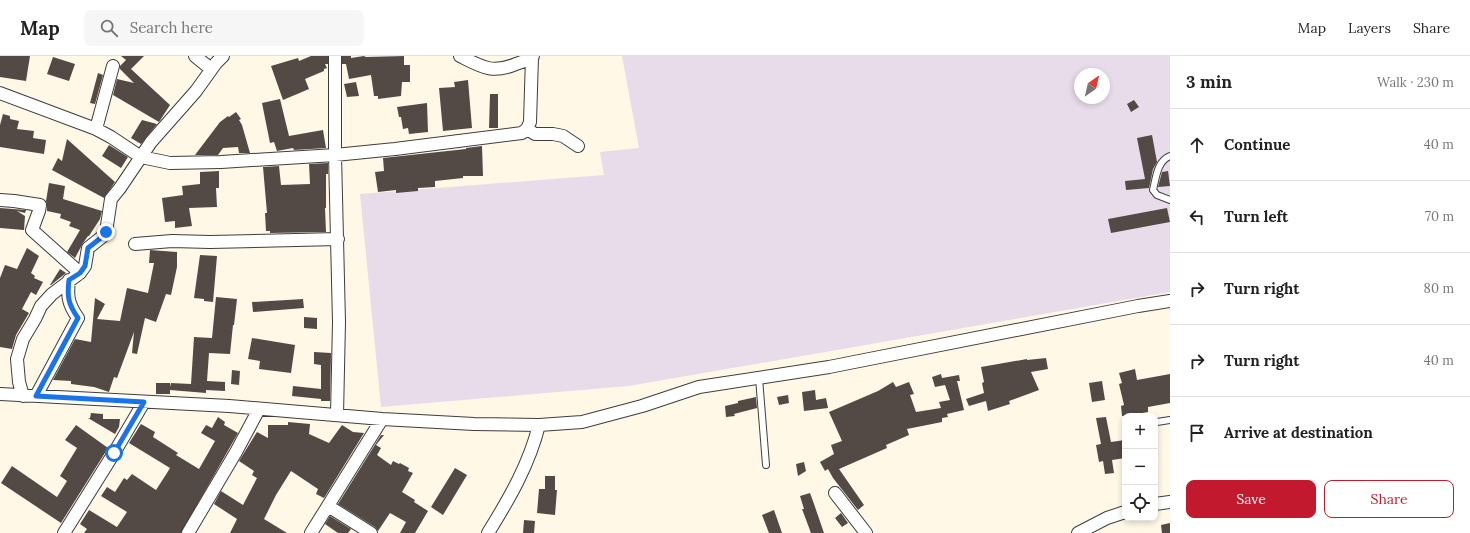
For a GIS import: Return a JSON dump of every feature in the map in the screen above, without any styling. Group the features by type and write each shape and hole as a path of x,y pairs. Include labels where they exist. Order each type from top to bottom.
{"street":[{"path":"195,56 212,69"},
{"path":"23,396 19,382 17,359 23,339 36,319 41,306 52,294 80,273 85,266 88,248 106,232 111,199 151,142 196,91 223,56"},
{"path":"335,56 335,155 339,322 337,415"},
{"path":"0,93 96,129 141,157 170,162 214,162 335,155 522,133 527,129 530,117 533,57 507,68 492,69 476,64 460,56"},
{"path":"96,129 113,66"},
{"path":"527,129 536,134 553,134 563,136 570,139 578,146"},
{"path":"0,200 40,205 32,230 80,273"},
{"path":"135,244 172,241 210,242 338,239"},
{"path":"36,396 78,318 72,310 67,295 69,280"},
{"path":"0,394 259,409 382,419 474,424 539,425 582,422 642,406 699,387 829,367 1115,310 1170,301"},
{"path":"64,533 144,402"},
{"path":"188,533 236,452 259,409"},
{"path":"311,533 382,419"},
{"path":"488,533 525,467 535,441 539,425"},
{"path":"835,493 866,533"},
{"path":"1158,504 1170,502"},
{"path":"328,506 370,533"},
{"path":"1078,533 1107,518 1122,513"}],"lane":[{"path":"1170,156 1166,157 1160,164 1153,190 1157,195 1170,200"},
{"path":"759,378 766,465"},
{"path":"1158,422 1170,420"}],"shaded area":[{"path":"622,56 1170,56 1170,292 629,386 381,407 360,194 604,175 600,152 639,148"}],"building":[{"path":"0,56 30,56 26,81 0,77"},
{"path":"121,56 144,56 131,69 170,105 159,122 113,95 117,79 134,83 120,69 120,66 126,60"},
{"path":"311,56 328,56 328,64 325,64 327,68 324,69 324,71 305,79 309,89 283,100 271,66 298,58 299,61"},
{"path":"342,56 351,56 351,58 364,56 404,56 404,65 410,65 410,82 402,82 401,96 378,99 378,96 374,96 371,75 349,79 346,64 342,64"},
{"path":"53,57 75,64 69,81 47,74"},
{"path":"98,73 103,75 95,104 90,103"},
{"path":"468,80 472,128 443,131 439,88 455,87 454,82"},
{"path":"356,82 359,96 347,97 344,84"},
{"path":"490,94 498,94 498,128 489,128"},
{"path":"280,99 289,136 323,130 326,148 294,150 293,148 277,151 274,142 270,143 262,103"},
{"path":"1134,100 1139,107 1131,112 1127,104"},
{"path":"427,103 428,132 409,134 408,128 403,129 401,117 399,117 397,107"},
{"path":"236,112 241,119 239,120 242,125 250,153 239,153 238,147 223,148 218,155 195,155 220,122"},
{"path":"3,114 10,116 10,119 19,121 17,129 34,131 33,138 46,140 44,154 0,147 0,125"},
{"path":"142,120 157,124 141,144 131,138"},
{"path":"1152,135 1157,162 1153,169 1149,188 1126,190 1125,181 1145,179 1137,138"},
{"path":"67,139 115,182 104,198 52,170 58,158 62,161"},
{"path":"109,145 128,157 121,168 102,156"},
{"path":"482,146 483,176 463,176 463,178 435,181 435,187 418,188 418,191 396,193 396,190 378,192 375,172 384,171 383,158"},
{"path":"328,163 328,174 326,174 325,208 326,232 270,233 270,231 266,231 265,213 267,213 263,167 279,166 281,185 310,184 309,164"},
{"path":"219,171 219,188 216,188 217,207 189,208 192,226 175,228 175,221 165,222 162,198 183,195 182,186 200,184 200,172"},
{"path":"1168,171 1170,186 1158,187 1162,172"},
{"path":"49,183 65,186 63,199 102,211 100,219 83,243 75,258 67,252 80,230 69,226 71,222 60,218 61,214 47,211 46,201"},
{"path":"0,208 26,210 25,213 17,211 25,216 24,230 0,228"},
{"path":"1167,208 1170,222 1111,233 1108,219"},
{"path":"27,248 39,256 31,273 35,276 34,278 43,282 36,295 31,292 22,309 29,313 16,335 12,349 0,347 0,278 5,265 17,269"},
{"path":"150,250 177,252 177,267 171,295 166,294 156,322 145,318 137,354 132,353 134,332 117,378 114,377 109,392 94,387 71,384 71,381 53,380 75,339 91,342 95,298 105,304 97,319 120,321 127,288 148,293 154,263 149,263"},
{"path":"200,255 217,256 213,302 194,298"},
{"path":"60,269 66,273 50,285"},
{"path":"216,297 237,299 230,354 209,353 207,381 225,382 225,391 206,390 206,393 170,390 170,394 156,394 156,383 170,383 170,387 171,383 191,384 194,337 212,338"},
{"path":"303,299 304,308 253,312 252,302"},
{"path":"304,317 317,318 317,329 304,328"},
{"path":"252,338 295,345 291,373 259,369 260,361 248,359"},
{"path":"314,352 331,353 330,401 292,396 293,386 321,389 321,365 314,364"},
{"path":"1046,358 1048,369 1031,372 1039,390 1009,401 1010,404 988,411 986,401 969,406 966,399 984,393 982,383 984,382 981,367 1027,359"},
{"path":"1135,369 1137,380 1170,374 1170,403 1148,407 1148,412 1122,413 1122,416 1121,406 1124,405 1119,384 1122,383 1119,373"},
{"path":"232,370 240,371 239,385 231,384"},
{"path":"941,374 942,378 959,375 960,381 957,381 964,410 947,414 948,417 942,418 942,422 907,429 909,435 886,445 887,448 839,469 864,505 858,510 833,478 828,469 825,471 820,462 834,454 831,445 842,441 829,412 878,391 893,382 896,387 909,382 914,394 910,395 916,412 941,408 939,402 950,400 945,385 935,387 932,377"},
{"path":"1102,381 1105,400 1092,402 1089,383"},
{"path":"815,390 816,400 826,398 828,408 804,411 802,392"},
{"path":"788,395 789,403 779,405 777,397"},
{"path":"756,397 757,408 734,414 735,416 726,417 725,406"},
{"path":"91,413 103,414 103,419 120,419 119,427 115,434 88,418 90,418"},
{"path":"218,417 225,422 224,425 238,433 181,533 84,533 87,529 80,524 89,510 117,527 127,512 101,496 107,487 115,492 124,478 127,480 132,474 156,490 170,468 129,443 141,424 155,432 153,437 178,453 176,455 199,469 215,441 201,433 206,425 212,428"},
{"path":"1106,417 1111,442 1122,440 1122,458 1112,460 1114,473 1105,474 1103,461 1099,462 1096,445 1101,444 1096,418"},
{"path":"288,422 310,424 309,434 329,443 342,425 353,432 364,433 324,498 316,494 318,489 291,471 276,495 264,519 287,533 230,533 237,519 214,504 221,491 243,505 257,478 252,475 254,471 239,461 257,432 268,438 268,425 288,425"},
{"path":"76,425 108,448 61,523 1,483 12,466 57,497 67,481 60,476 77,448 65,440"},
{"path":"381,435 384,435 376,445 381,448 377,455 391,465 393,461 409,468 408,471 413,473 402,492 415,500 414,502 428,511 415,533 400,533 406,522 390,513 378,531 375,527 338,504"},
{"path":"804,462 806,471 798,476 796,464"},
{"path":"455,468 467,475 443,515 431,507"},
{"path":"545,476 555,476 555,490 557,490 555,515 537,513 539,489 545,489"},
{"path":"810,493 824,533 811,533 802,509 804,509 800,496"},
{"path":"774,510 782,533 769,533 762,515"},
{"path":"841,513 848,523 842,527 835,518"},
{"path":"330,516 351,529 348,533 338,533 325,524"},
{"path":"524,520 535,521 534,533 523,533"},
{"path":"1170,523 1170,533 1162,533 1161,525"}],"route":[{"path":"106,232 102,237 91,244 88,248 85,266 80,273 69,280 67,295 72,310 78,318 36,396 144,402 114,453"}]}
